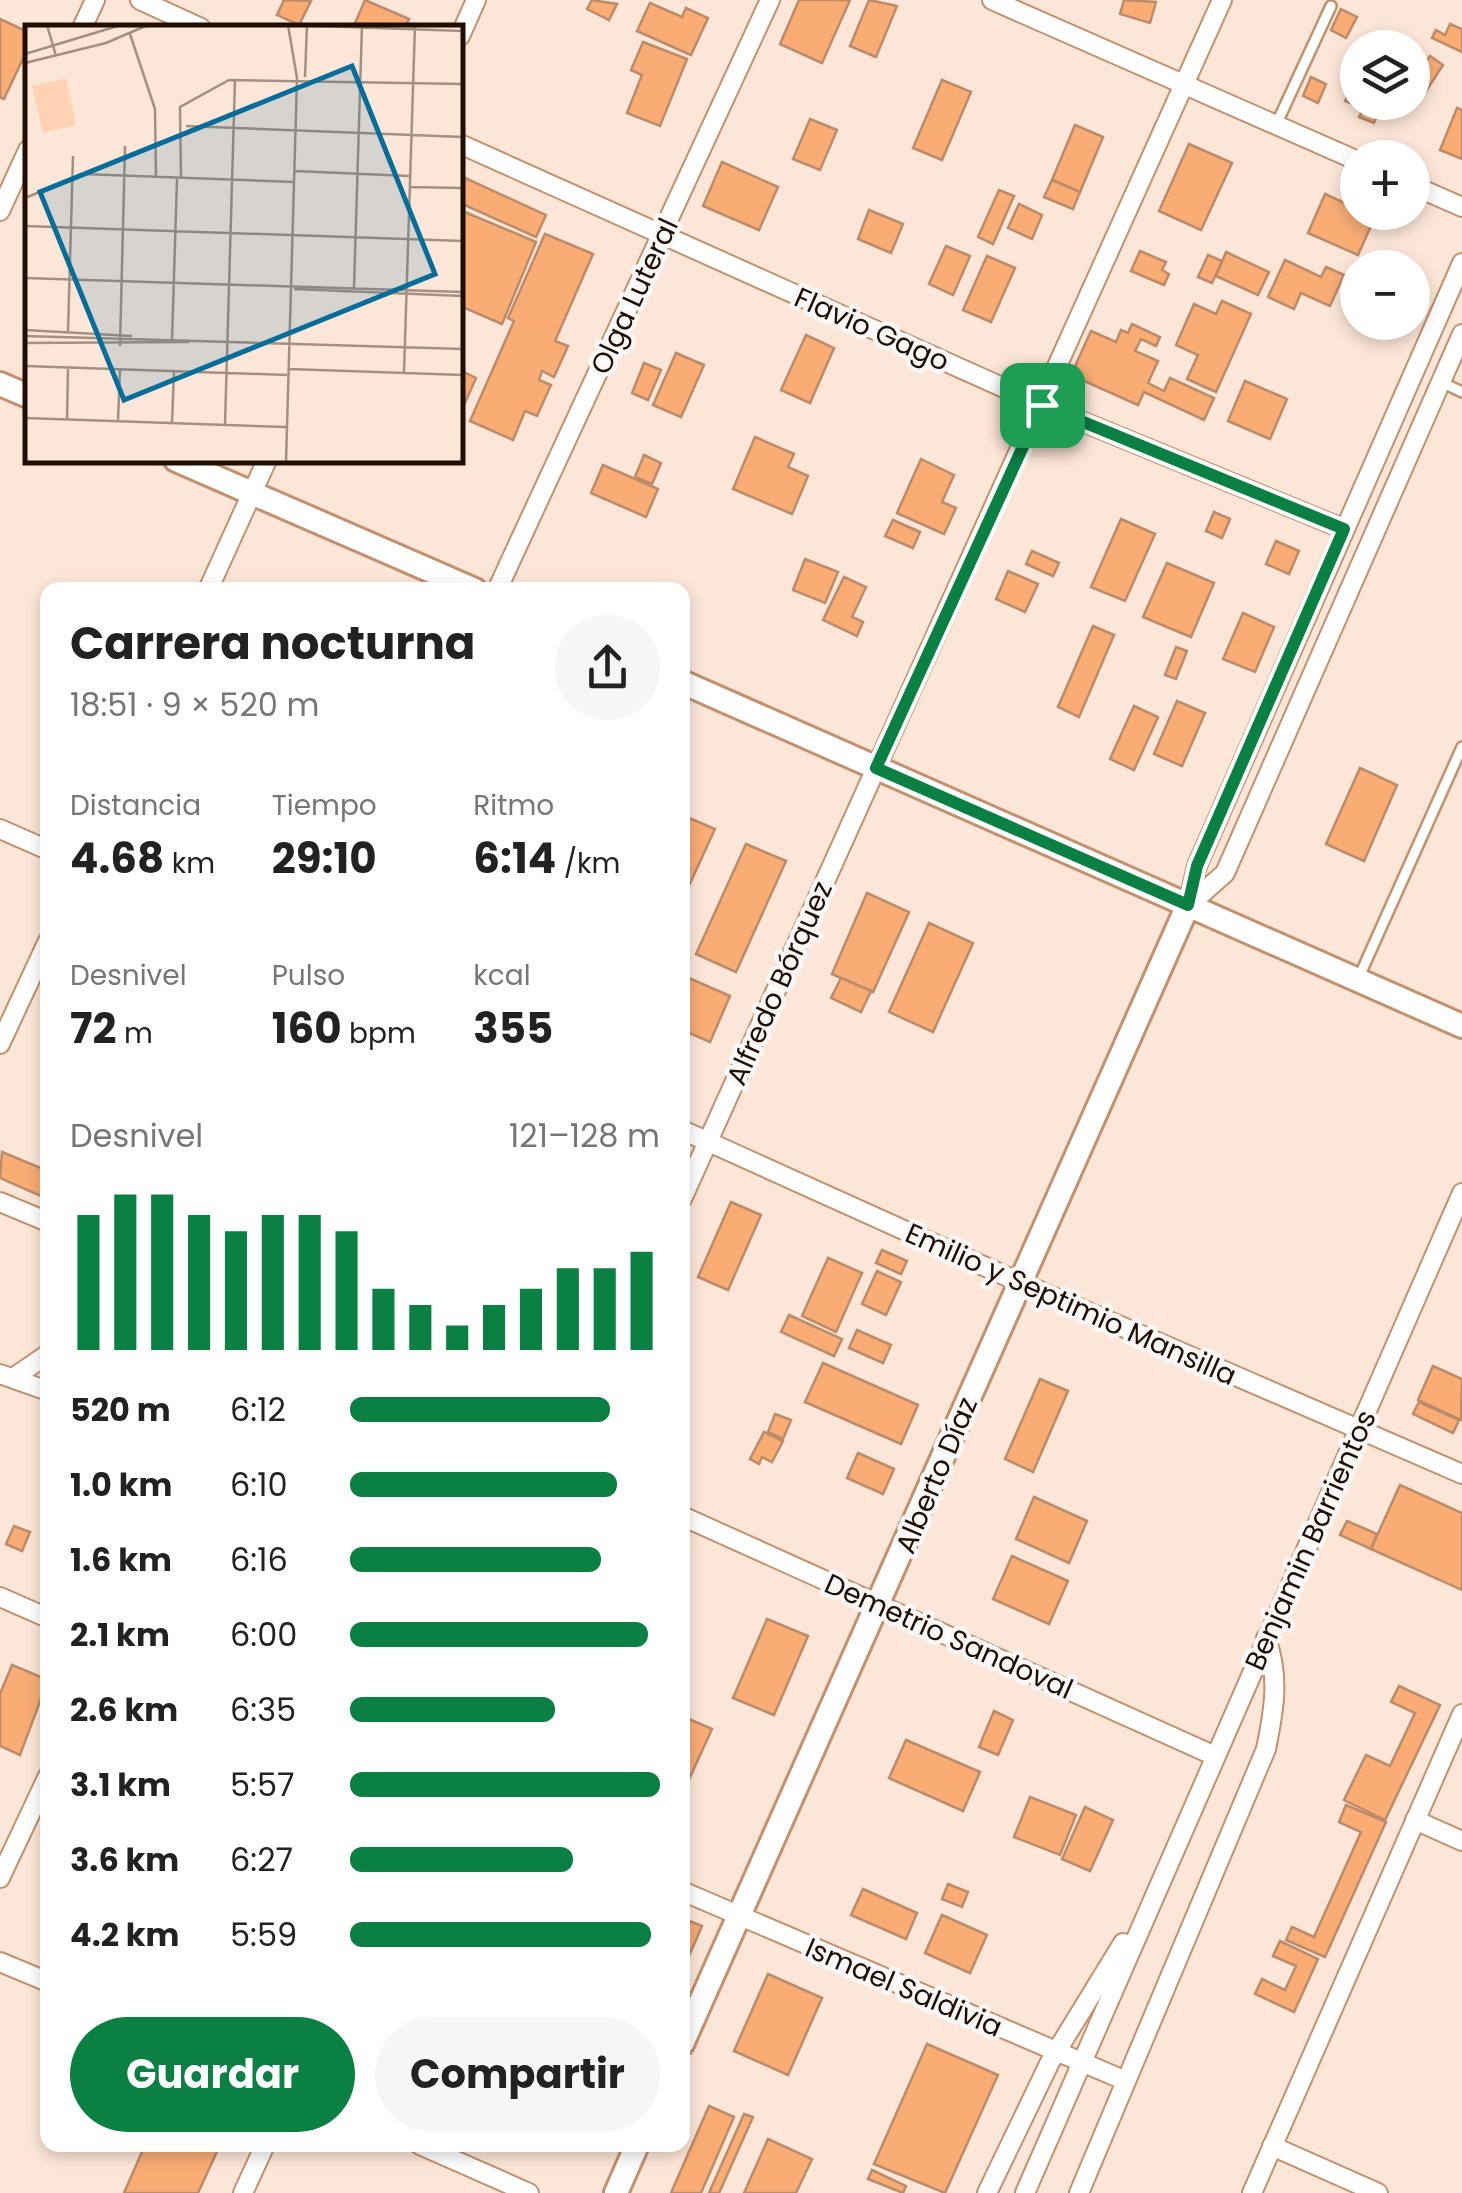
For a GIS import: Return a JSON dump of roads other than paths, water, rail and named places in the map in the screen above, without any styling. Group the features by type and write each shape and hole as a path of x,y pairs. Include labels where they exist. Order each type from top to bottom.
{"street":[{"path":"83,25 95,0"},
{"path":"140,0 194,25"},
{"path":"462,32 476,0"},
{"name":"Olga Luteral","path":"500,582 770,0"},
{"path":"992,0 1340,153"},
{"name":"Alfredo Bórquez","path":"690,1181 1222,0"},
{"name":"Flavio Gago","path":"462,145 1042,405 1344,529"},
{"path":"0,211 25,157"},
{"path":"1430,194 1462,207"},
{"path":"1188,905 1197,866 1462,263"},
{"path":"1188,905 1225,873 1462,334"},
{"path":"0,384 25,395"},
{"path":"181,462 457,582"},
{"path":"212,582 266,462"},
{"path":"690,686 1462,1026"},
{"path":"0,830 40,847"},
{"name":"Alberto Díaz","path":"690,2026 1188,905"},
{"path":"0,1044 40,958"},
{"name":"Emilio y Septimio Mansilla","path":"690,1133 1019,1282 1462,1474"},
{"name":"Benjamin Barrientos","path":"1025,2193 1462,1192"},
{"path":"0,1202 40,1220"},
{"path":"6,1376 40,1358"},
{"path":"6,1376 40,1388"},
{"name":"Demetrio Sandoval","path":"690,1520 1214,1756"},
{"path":"0,1597 40,1614"},
{"path":"1078,2193 1266,1749 1276,1698 1275,1662 1266,1638"},
{"path":"1252,2193 1462,1714"},
{"path":"0,1878 40,1793"},
{"path":"1416,1820 1462,1841"},
{"name":"Benjamin Barrientos","path":"987,2193 1056,2052 1158,1887"},
{"name":"Ismael Saldivia","path":"690,1894 1126,2082"},
{"path":"0,1962 40,1979"},
{"path":"1272,2146 1378,2193"},
{"path":"244,2193 262,2152"},
{"path":"436,2152 528,2193"},
{"path":"616,2193 635,2152"}],"lane":[{"path":"1276,125 1330,6"},
{"path":"1441,382 1462,392"},
{"path":"1358,980 1462,747"}]}
